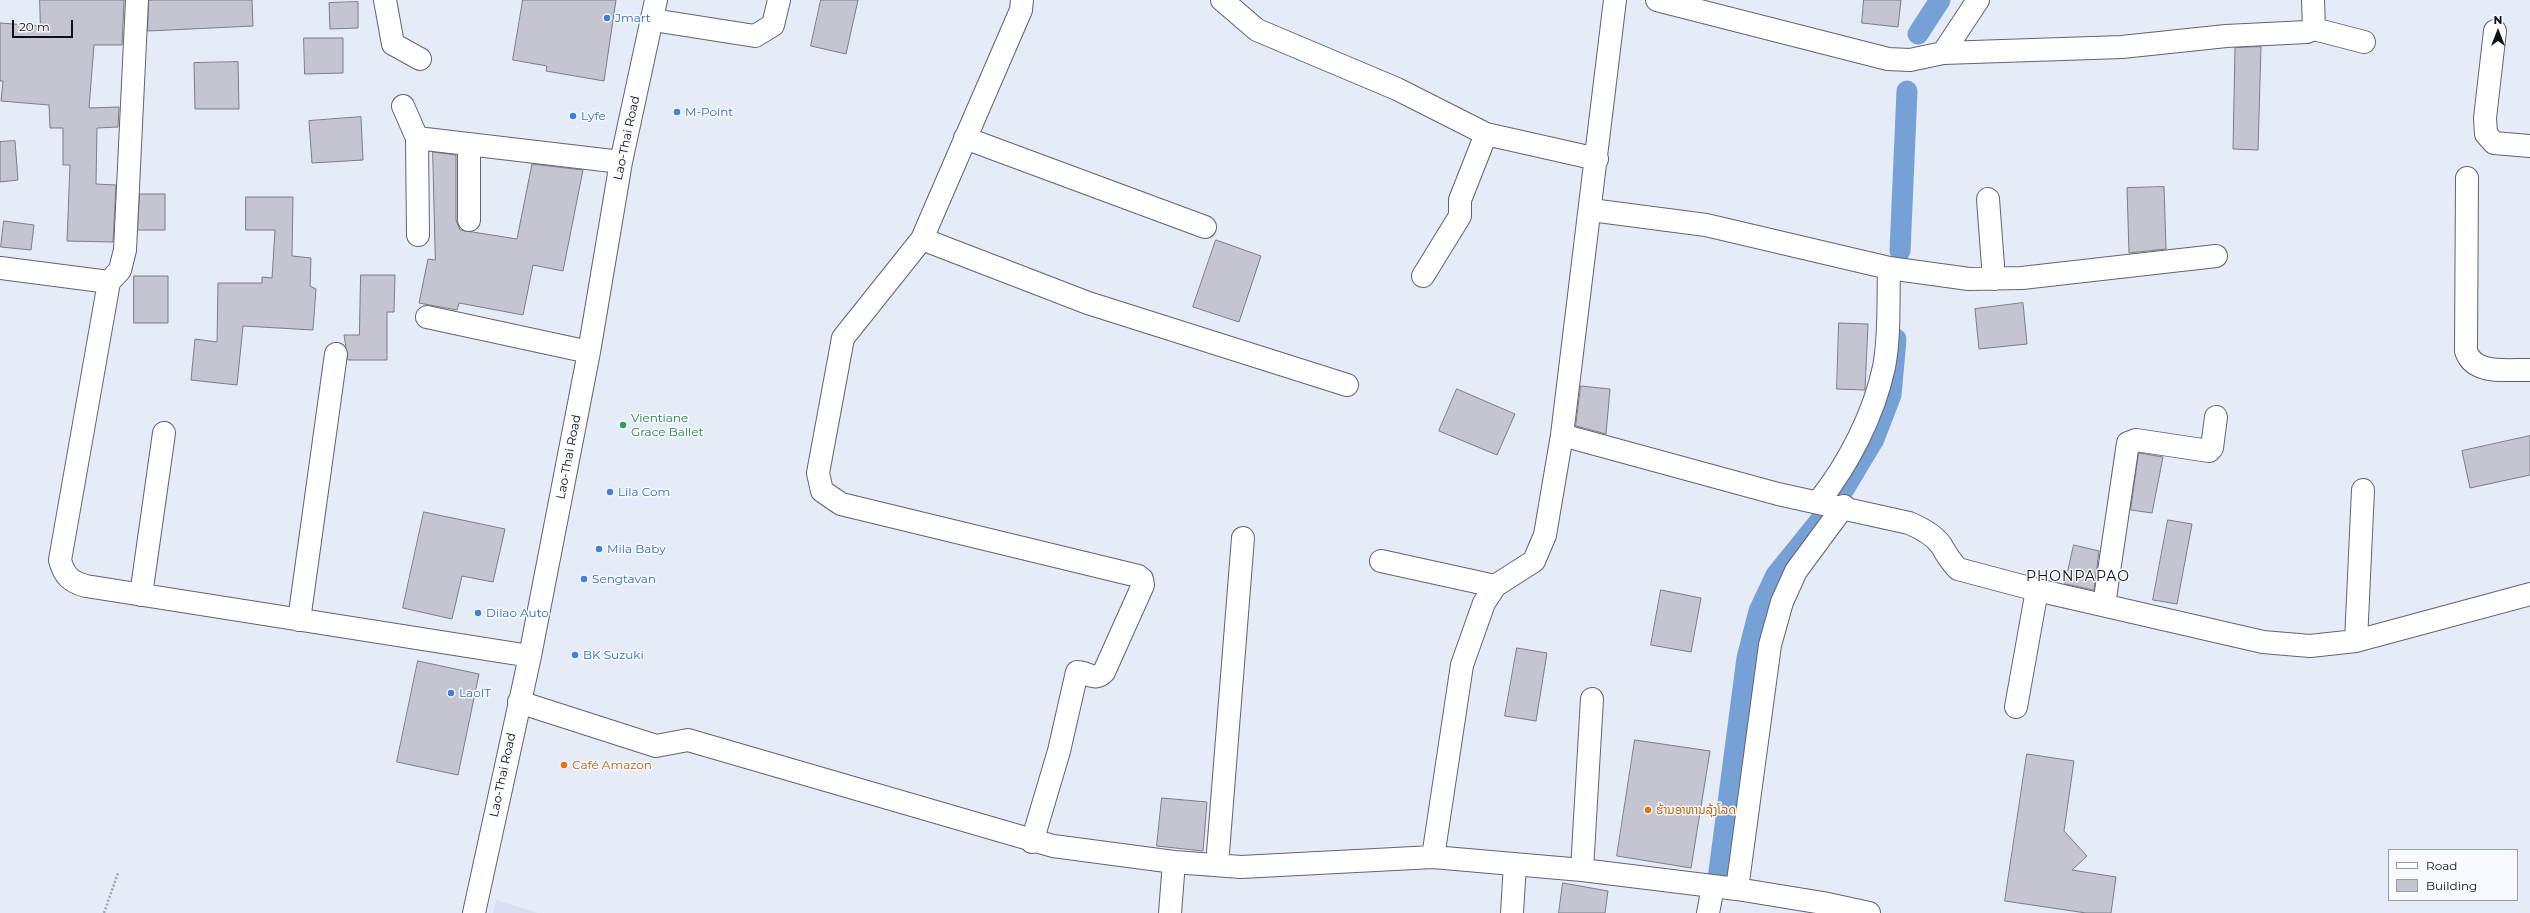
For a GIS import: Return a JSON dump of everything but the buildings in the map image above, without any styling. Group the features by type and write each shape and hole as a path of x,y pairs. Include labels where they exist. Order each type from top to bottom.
{"street":[{"path":"137,0 125,250 120,270 109,282 60,560 62,571 77,584 530,656"},
{"path":"385,0 393,44 420,59"},
{"path":"654,10 755,36 773,25 779,0"},
{"path":"1022,0 1021,10 922,240 843,338 818,473 822,491 841,504 1138,576 1142,579 1143,585 1104,672 1100,676 1095,677 1077,672 1059,751 1032,842"},
{"path":"1222,0 1258,30 1397,89 1486,134 1597,159"},
{"path":"1433,857 1462,665 1484,603 1495,586 1534,560 1545,535 1562,435 1591,210 1615,0"},
{"path":"1657,0 1888,59 1910,60 1943,53 2122,47 2226,36 2307,32 2314,29 2364,42"},
{"path":"1943,53 1978,0"},
{"path":"2313,0 2314,29"},
{"name":"Lao-Thai Road","path":"474,913 530,656 589,352 621,162 654,10"},
{"path":"2495,31 2485,118 2486,134 2494,143 2530,146"},
{"path":"403,106 417,138 418,235"},
{"path":"1423,276 1460,216 1460,200 1486,134"},
{"path":"417,138 621,162"},
{"path":"965,138 1205,227"},
{"path":"469,220 470,144"},
{"path":"2467,178 2465,345 2468,358 2483,368 2530,370"},
{"path":"1988,199 1994,279"},
{"path":"1591,210 1706,225 1889,268 1969,280 2022,278 2216,256"},
{"path":"922,240 1088,303 1347,385"},
{"path":"0,268 109,282"},
{"path":"1819,501 1835,480 1875,403 1884,365 1889,268"},
{"path":"427,318 589,352"},
{"path":"299,620 336,354"},
{"path":"2104,605 2128,443 2136,440 2209,451 2212,448 2216,417"},
{"path":"141,595 164,434"},
{"path":"1562,435 1778,494 1844,506 1909,522 1927,532 1940,544 1949,560 1958,569 2037,590 2263,642 2310,646 2356,641 2530,594"},
{"path":"2356,641 2363,490"},
{"path":"1737,889 1770,645 1778,616 1796,571 1844,506"},
{"path":"1217,865 1243,538"},
{"path":"1381,561 1495,586"},
{"path":"2016,707 2037,590"},
{"path":"1582,870 1592,699"},
{"path":"519,702 656,746 688,740 1032,842 1174,862 1241,867 1433,857 1582,870 1737,889 1823,903 1869,913"},
{"path":"1170,913 1174,862"},
{"path":"1512,913 1515,864"},
{"path":"1708,913 1713,887"}],"path":[{"path":"104,913 118,873"}],"shaded area":[{"path":"496,900 538,913 493,913"}],"waterway":[{"path":"1918,34 1940,0"},
{"path":"1900,251 1907,91"},
{"path":"1844,489 1874,439 1891,395 1896,339"},
{"path":"1718,879 1747,658 1759,611 1776,575 1822,518"}],"place":[{"name":"Jmart","path":"607,18"},
{"name":"M-Point","path":"677,112"},
{"name":"Lyfe","path":"573,116"},
{"name":"Vientiane Grace Ballet","path":"623,425"},
{"name":"Lila Com","path":"610,492"},
{"name":"Mila Baby","path":"599,549"},
{"name":"Sengtavan","path":"584,579"},
{"name":"Dilao Auto","path":"478,613"},
{"name":"BK Suzuki","path":"575,655"},
{"name":"LaoIT","path":"451,693"},
{"name":"Café Amazon","path":"564,765"},
{"name":"ຮ້ານອາຫານລຸ້ງໂລດ","path":"1648,810"}],"district":[{"name":"PHONPAPAO","path":"2078,577"}]}
